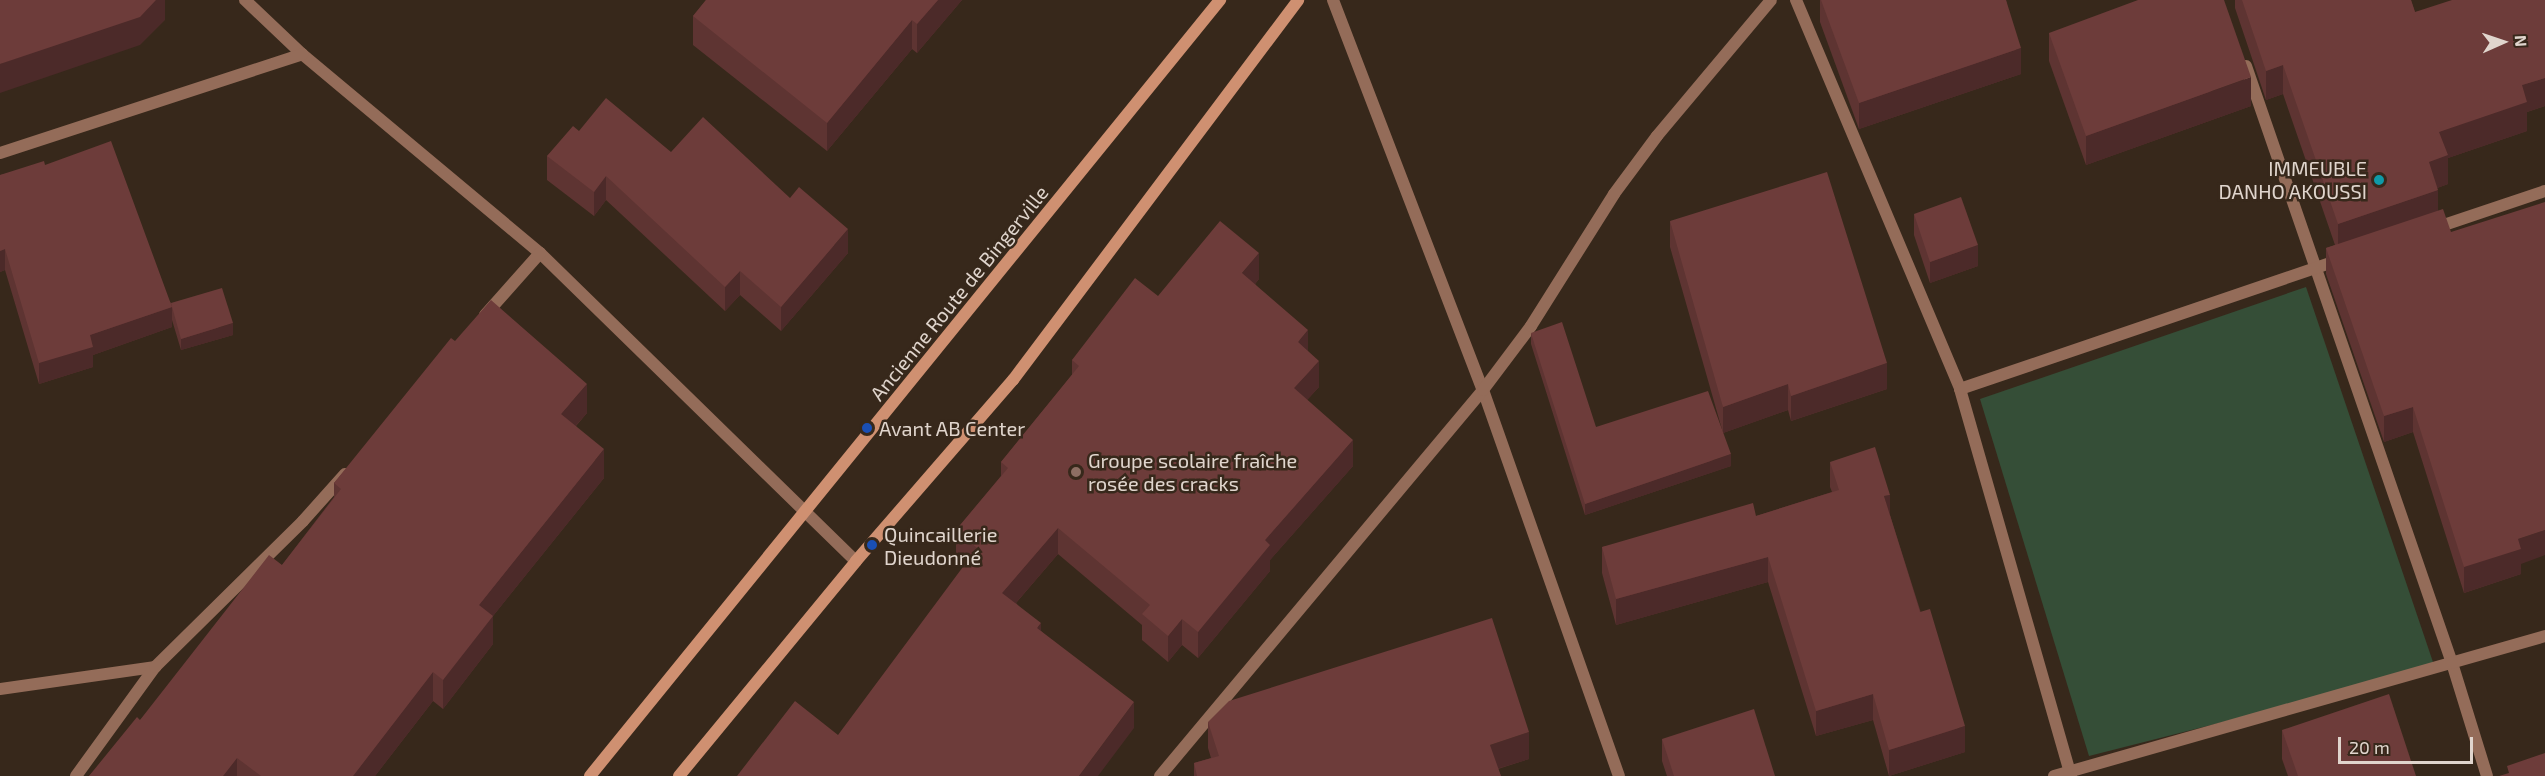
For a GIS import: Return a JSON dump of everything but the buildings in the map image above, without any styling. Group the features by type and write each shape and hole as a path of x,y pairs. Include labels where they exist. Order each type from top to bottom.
{"street":[{"path":"245,0 302,54 540,253 856,561"},
{"name":"Ancienne Route de Bingerville","path":"590,776 807,512 1220,0"},
{"path":"679,776 856,561 1013,380 1298,0"},
{"path":"1334,0 1483,390 1619,776"},
{"path":"1162,775 1483,390 1531,327 1651,144 1771,0"},
{"path":"1796,0 1960,389 2070,774"},
{"path":"0,153 302,54"},
{"path":"2242,56 2317,267 2452,663 2487,776"},
{"path":"2415,235 2545,191"},
{"path":"477,325 540,253"},
{"path":"1960,389 2361,253"},
{"path":"76,776 155,667 303,521 351,468"},
{"path":"2054,776 2070,774 2545,636"},
{"path":"0,689 155,667"}],"green space":[{"path":"2306,287 2435,668 2089,756 1980,399"}],"place":[{"name":"IMMEUBLE DANHO AKOUSSI","path":"2379,180"},
{"name":"Avant AB Center","path":"867,428"},
{"name":"Groupe scolaire fraîche rosée des cracks","path":"1076,472"},
{"name":"Quincaillerie Dieudonné","path":"872,545"}]}
